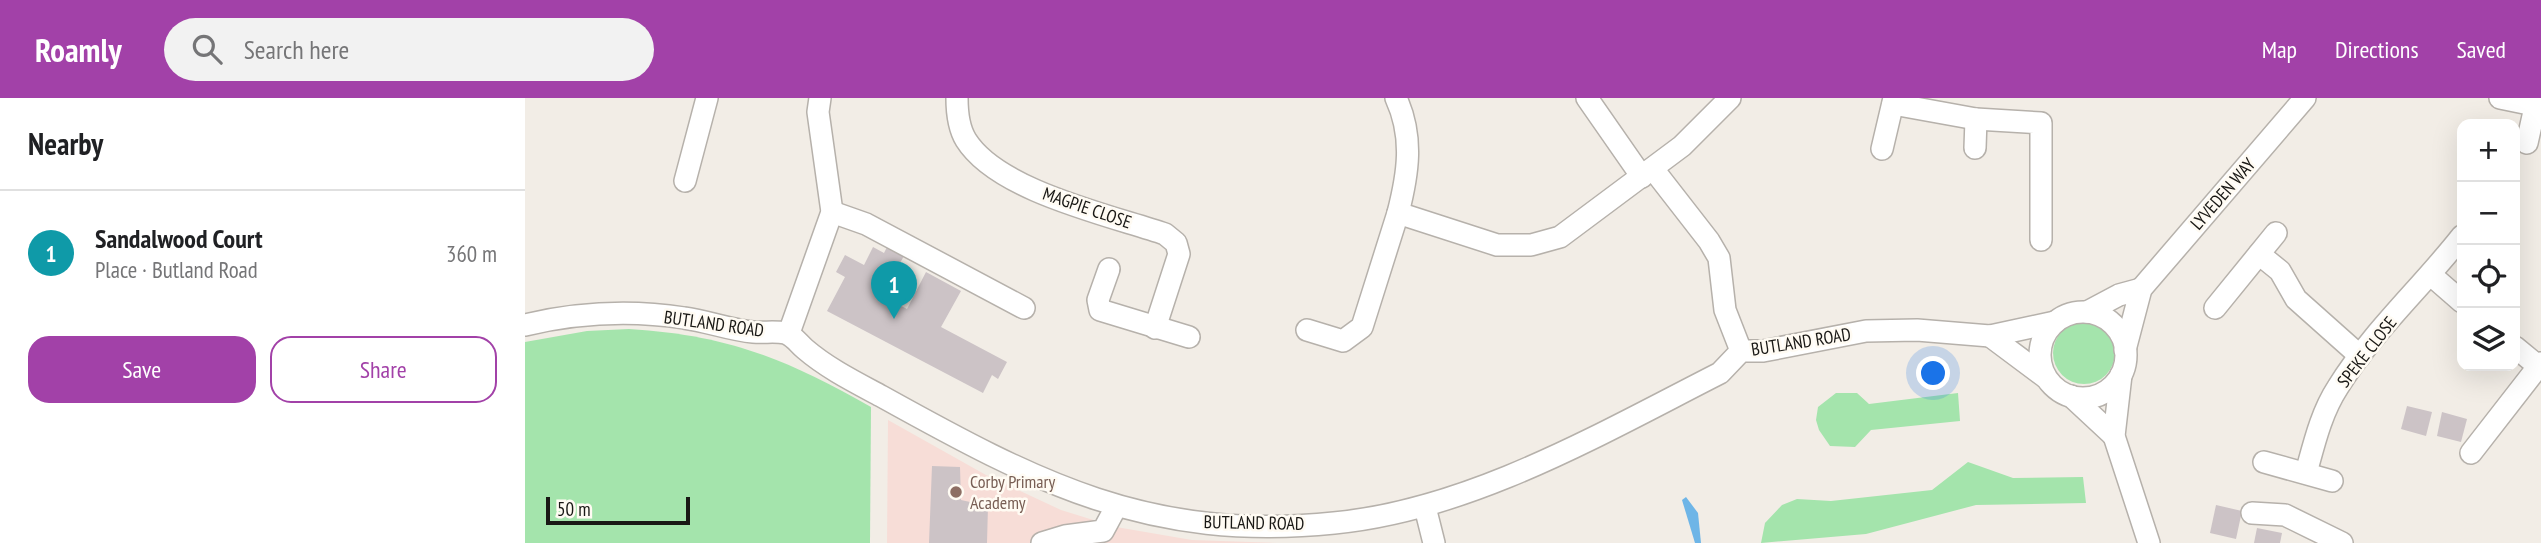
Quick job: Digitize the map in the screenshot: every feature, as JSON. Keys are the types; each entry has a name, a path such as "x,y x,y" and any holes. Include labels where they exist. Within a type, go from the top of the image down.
{"street":[{"path":"685,180 707,98"},
{"path":"789,333 832,212 818,112 820,98"},
{"name":"MAGPIE CLOSE","path":"957,98 957,116 965,139 1003,174 1040,192 1165,234 1176,243 1179,254 1155,328"},
{"path":"1307,330 1343,341 1362,327 1398,214 1409,153 1404,118 1395,98"},
{"path":"1587,98 1647,173 1709,241 1719,258 1725,310 1741,351"},
{"path":"1398,214 1497,245 1531,245 1560,237 1647,173 1730,98"},
{"name":"LYVEDEN WAY","path":"2125,350 2141,289 2305,98"},
{"path":"2500,98 2536,101 2527,143"},
{"path":"1882,149 1893,101 1976,119 2041,123 2041,240"},
{"path":"1975,148 1976,119"},
{"path":"832,212 866,224 1024,308"},
{"path":"2215,307 2276,233"},
{"name":"SPEKE CLOSE","path":"2306,473 2326,409 2360,356 2457,242"},
{"path":"2259,254 2280,271 2295,299 2360,356"},
{"path":"1108,269 1098,305 1100,310 1189,337"},
{"path":"2431,275 2457,298"},
{"name":"LYVEDEN WAY","path":"2087,312 2119,295 2141,289"},
{"path":"2045,377 2039,351 2042,338 2055,322 2073,313 2087,312 2111,322 2120,333 2125,350 2114,436 2149,543"},
{"name":"BUTLAND ROAD","path":"525,325 581,316 639,314 686,318 752,332 789,333 826,365 997,460 1054,486 1116,507 1206,524 1268,527 1334,524 1425,507 1545,458 1720,373 1741,351 1763,351 1880,330 1990,336 2055,322"},
{"path":"1990,336 2045,377 2054,387 2071,397 2114,436"},
{"path":"2471,453 2539,365 2520,351"},
{"path":"2071,397 2092,397 2105,393 2121,375"},
{"path":"2264,462 2332,481"},
{"path":"1042,543 1065,536 1103,531 1116,507"},
{"path":"1425,507 1434,543"},
{"path":"2252,513 2285,515 2341,543"}],"shaded area":[{"name":"Corby Primary Academy","path":"888,420 986,475 1061,510 1116,527 1192,540 1277,543 887,543"}],"green space":[{"path":"2084,322 2096,324 2106,331 2113,341 2113,365 2106,375 2096,382 2084,384 2072,382 2062,375 2055,365 2053,353 2055,341 2062,331 2072,324"},
{"path":"629,329 697,337 755,352 811,375 871,407 870,543 525,543 525,342 587,331"},
{"path":"1836,393 1857,393 1869,404 1958,393 1960,421 1871,430 1855,447 1830,446 1816,420 1818,407"},
{"path":"1968,462 2013,478 2083,477 2086,503 1976,505 1866,534 1761,543 1765,523 1782,505 1797,499 1831,501 1932,490"}],"water":[{"path":"1686,497 1698,513 1701,543 1695,543 1682,500"}],"building":[{"path":"888,245 905,254 882,296 907,309 926,272 961,291 941,327 1007,362 998,379 992,375 983,393 827,311 845,277 836,272 845,255 864,265 873,247 884,253"},
{"path":"2407,406 2432,412 2426,436 2401,429"},
{"path":"2442,412 2467,419 2461,442 2437,436"},
{"path":"932,466 960,467 961,500 988,506 987,543 929,543"},
{"path":"2216,505 2242,511 2236,539 2210,533"},
{"path":"2257,528 2282,533 2280,543 2254,543"}],"place":[{"name":"Sandalwood Court","path":"894,319"},
{"name":"Corby Primary Academy","path":"956,492"}]}
